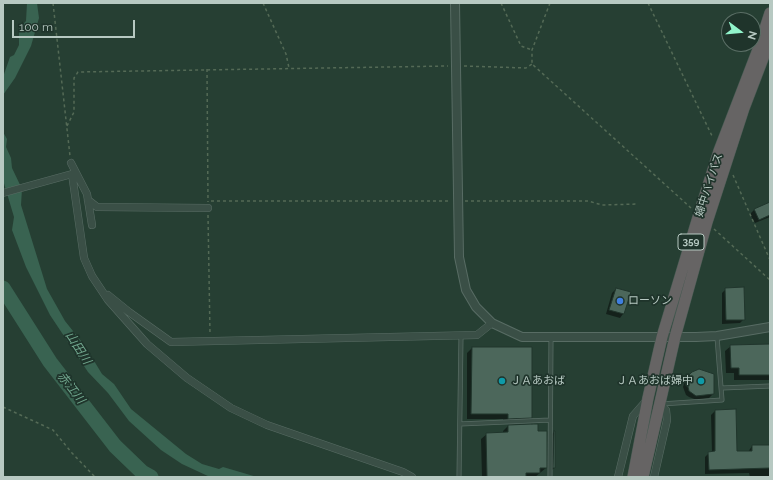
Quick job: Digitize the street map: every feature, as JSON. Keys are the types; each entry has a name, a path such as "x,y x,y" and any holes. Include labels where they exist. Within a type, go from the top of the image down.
{"highway":[{"name":"婦中バイパス","path":"643,477 719,151 759,47 770,13"},
{"name":"婦中バイパス","path":"633,477 648,398 662,337 703,218 770,40"}],"street":[{"path":"455,3 459,257 466,290 476,307 492,323 522,337 717,336 770,327"},
{"path":"71,163 86,194 92,225"},
{"path":"3,193 72,174 84,258 92,276 108,300 147,344 187,378 231,408 267,425 403,472 412,477"},
{"path":"88,200 97,207 208,204"},
{"path":"101,289 170,342 461,336 477,335 492,323"},
{"path":"618,477 633,416 648,398"},
{"path":"654,477 667,420 666,410 660,404"}],"lane":[{"path":"460,477 461,336"},
{"path":"660,404 722,400 717,336"},
{"path":"550,477 551,338"},
{"path":"722,388 770,386"},
{"path":"460,424 550,420"}],"path":[{"path":"53,3 71,163"},
{"path":"263,3 286,54 289,68"},
{"path":"501,3 521,46 532,50"},
{"path":"550,3 532,50 532,64 770,280"},
{"path":"648,3 719,151"},
{"path":"67,126 74,112 74,78 78,72 457,66 526,68 532,64"},
{"path":"732,174 770,260"},
{"path":"208,204 588,201 602,205 638,204"},
{"path":"3,407 53,430 95,477"}],"water":[{"path":"27,3 37,3 39,18 31,46 15,78 3,95 3,77 10,57 14,55 19,45 19,29 26,21"},
{"name":"山田川","path":"3,132 7,139 6,147 11,158 12,168 22,189 21,205 47,289 65,321 85,346 102,374 114,384 131,409 186,454 202,464 219,469 223,467 257,477 210,477 182,464 161,450 129,421 108,393 88,372 50,315 26,267 12,230 14,217 3,180"}],"building":[{"path":"770,202 770,215 759,220 754,209"},
{"path":"744,287 745,320 726,320 725,288"},
{"name":"ローソン","path":"616,288 631,292 624,314 609,310"},
{"path":"770,344 770,375 739,375 739,368 731,368 730,345"},
{"name":"ＪＡあおば","path":"472,347 532,347 532,418 508,419 508,414 471,414"},
{"name":"ＪＡあおば婦中","path":"699,369 714,374 714,394 696,396 689,391 687,383 689,375"},
{"path":"736,409 737,451 752,451 752,445 770,445 770,468 709,470 708,452 715,451 715,410"},
{"path":"538,424 538,431 547,431 547,468 540,468 540,473 526,473 526,477 487,477 486,433 508,432 508,425"},
{"path":"554,431 555,468 553,468"}],"waterway":[{"name":"赤江川","path":"3,288 50,362 115,446 142,472 151,477"}],"place":[{"name":"ローソン","path":"620,301"},
{"name":"ＪＡあおば","path":"502,381"},
{"name":"ＪＡあおば婦中","path":"701,381"}]}
